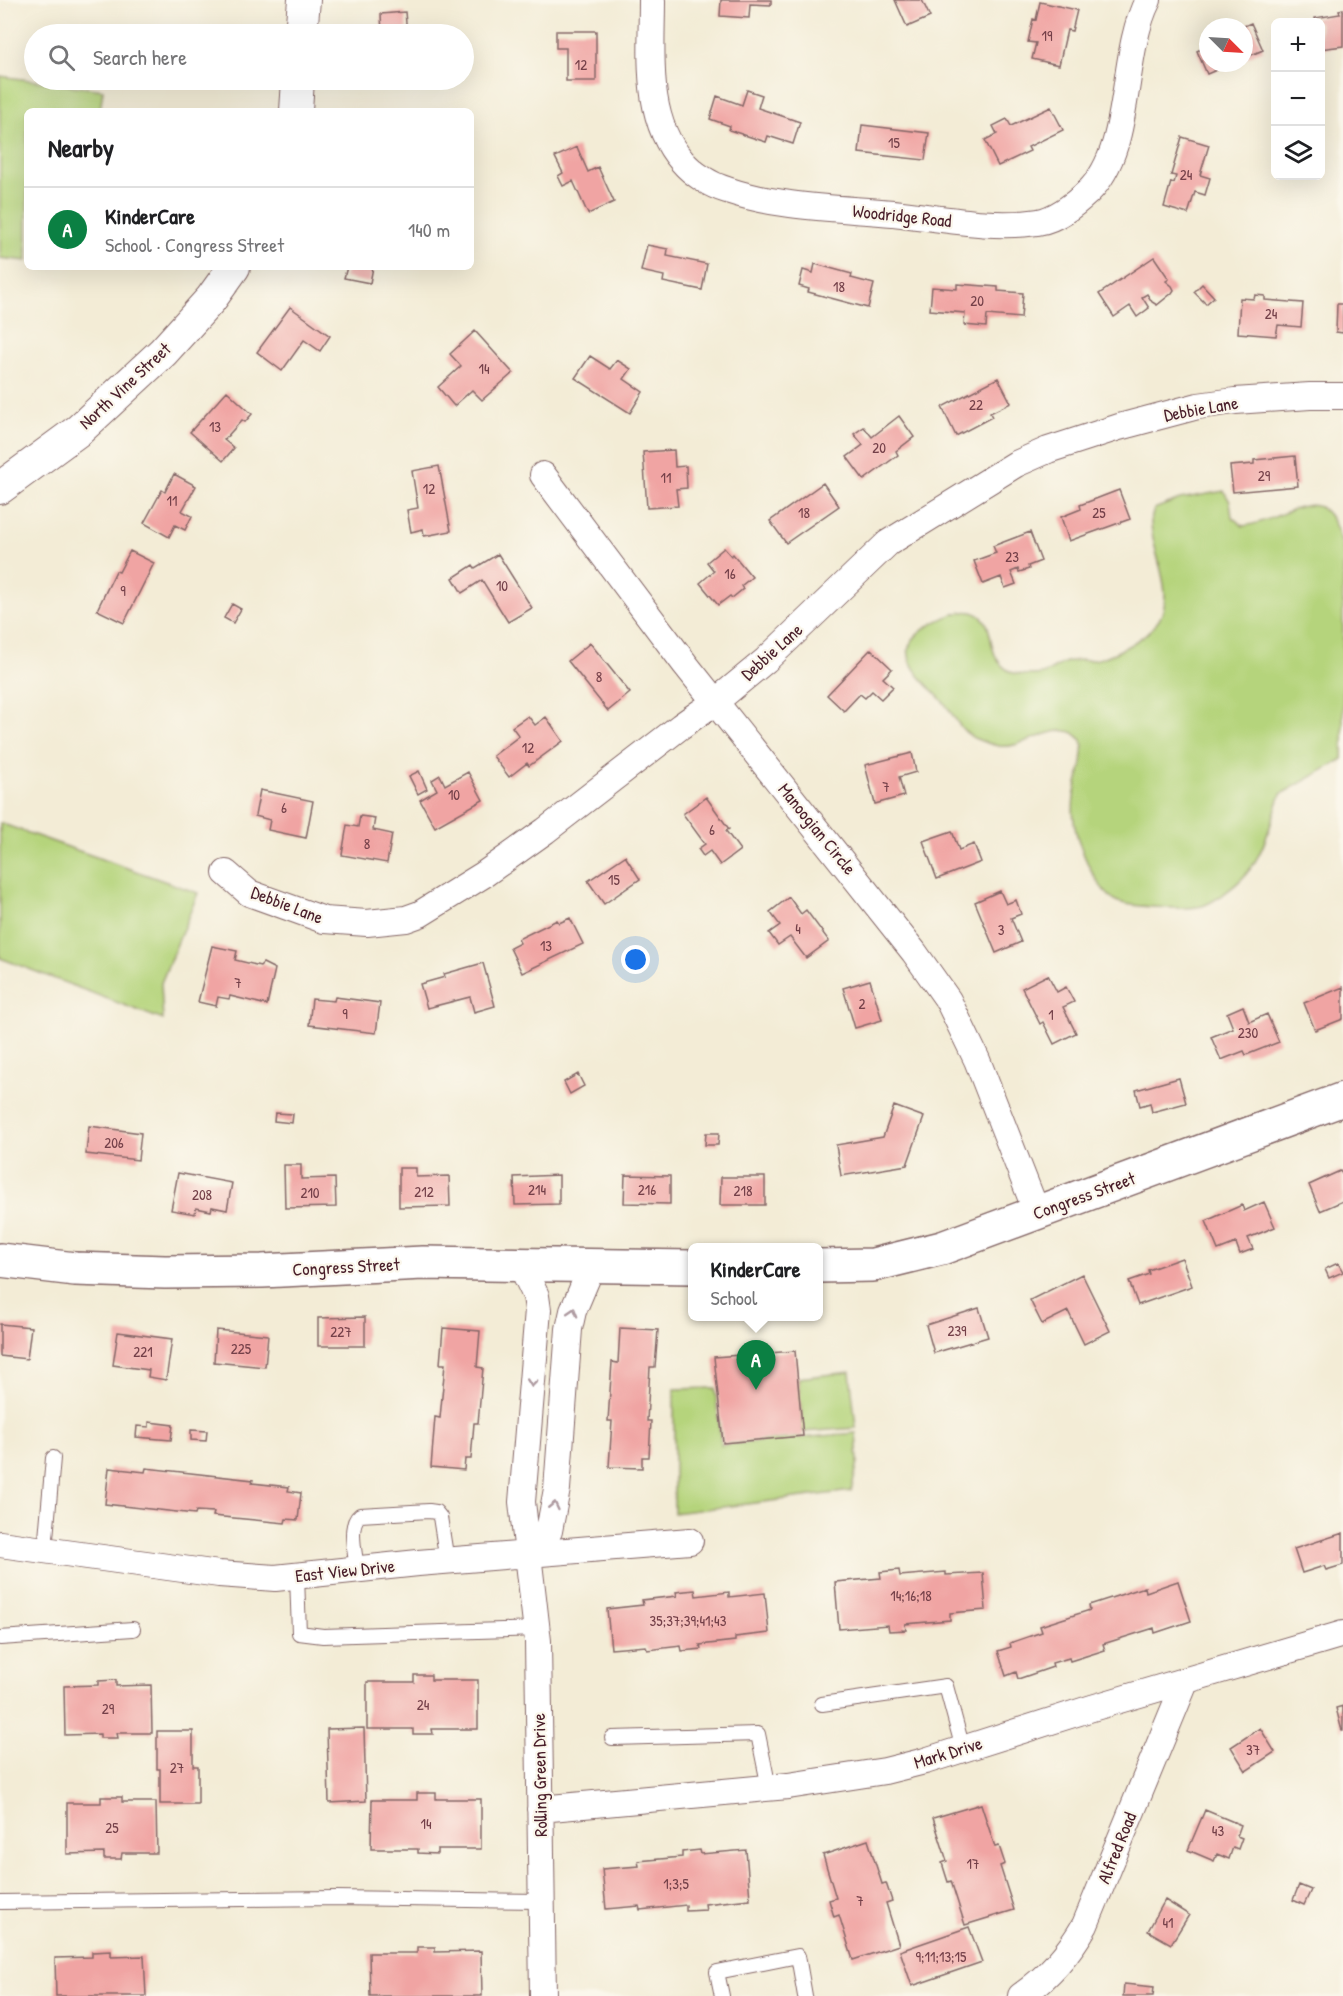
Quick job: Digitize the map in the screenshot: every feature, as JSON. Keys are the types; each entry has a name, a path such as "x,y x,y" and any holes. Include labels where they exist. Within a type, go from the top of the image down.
{"main road":[{"name":"Congress Street","path":"823,1266 873,1265 921,1254 1343,1099"},
{"name":"Congress Street","path":"0,1260 75,1269 165,1272 261,1271 423,1263 688,1267"}],"street":[{"path":"302,24 304,0"},
{"name":"Woodridge Road","path":"652,0 652,72 658,116 662,131 673,150 697,176 729,191 800,205 994,224 1036,223 1052,217 1072,205 1098,181 1112,153 1131,53 1141,14 1148,0"},
{"path":"296,108 297,90"},
{"name":"North Vine Street","path":"0,488 79,430 163,352 211,299 232,270"},
{"name":"Debbie Lane","path":"226,873 249,893 324,920 367,923 414,917 439,904 545,831 671,733 715,702 766,660 888,543 1016,464 1048,450 1129,424 1198,406 1235,401 1343,396"},
{"name":"Manoogian Circle","path":"543,475 715,702 914,952 948,1000 977,1060 1037,1213"},
{"name":"Rolling Green Drive","path":"521,1265 536,1296 538,1310 522,1482 522,1510 536,1629 543,1996"},
{"path":"527,1555 542,1542 549,1532 558,1489 569,1329 573,1311 592,1266"},
{"name":"East View Drive","path":"0,1544 219,1574 275,1578 690,1541"},
{"name":"Mark Drive","path":"540,1809 769,1788 885,1771 1343,1634"},
{"name":"Alfred Road","path":"1021,1996 1054,1968 1074,1944 1085,1925 1186,1680"}],"lane":[{"path":"45,1550 53,1458"},
{"path":"357,1570 353,1526 360,1515 436,1512 440,1517 447,1561"},
{"path":"297,1576 299,1633 323,1636 536,1629"},
{"path":"0,1638 133,1629"},
{"path":"822,1704 946,1686 963,1749"},
{"path":"612,1738 758,1734 769,1788"},
{"path":"0,1902 336,1898 541,1901"},
{"path":"722,1996 717,1972 798,1956 806,1996"}],"green space":[{"path":"0,76 24,79 24,90 103,90 100,108 24,108 24,261 0,258"},
{"path":"1224,491 1230,502 1232,517 1243,526 1303,506 1315,506 1326,511 1335,525 1343,549 1343,759 1281,794 1263,846 1253,866 1219,897 1202,906 1184,908 1123,903 1116,901 1103,890 1088,864 1077,834 1073,803 1082,762 1082,740 1072,733 1063,731 1009,746 987,743 974,738 961,727 945,704 917,673 909,658 909,648 917,635 935,622 956,614 972,612 981,616 986,622 996,657 1002,665 1014,673 1042,674 1064,663 1098,659 1123,649 1148,633 1159,620 1164,609 1164,584 1152,533 1151,520 1154,509 1180,499"},
{"path":"0,823 198,893 161,983 163,1020 0,958"},
{"path":"850,1372 856,1428 803,1432 798,1378"},
{"path":"715,1388 721,1445 856,1433 858,1462 851,1491 674,1513 674,1389"}],"building":[{"path":"721,0 771,0 771,5 750,4 749,18 720,16"},
{"path":"895,0 922,0 930,17 907,27"},
{"path":"1040,2 1077,10 1072,31 1067,30 1059,65 1032,59 1036,43 1028,42 1033,19 1036,20"},
{"path":"1343,9 1343,46 1325,48 1325,18 1315,18 1340,14 1339,10"},
{"path":"405,12 406,24 382,24 381,14"},
{"path":"1253,28 1263,50 1253,54"},
{"path":"556,31 596,31 596,81 566,81 566,48 556,48"},
{"path":"747,90 762,95 758,108 800,122 793,144 768,136 766,142 729,130 730,126 710,119 717,96 742,105"},
{"path":"1051,107 1063,130 1028,147 1030,151 998,166 985,140 997,134 993,126 1007,119 1011,126"},
{"path":"862,125 929,133 925,160 859,153"},
{"path":"1182,137 1209,145 1200,175 1210,178 1205,195 1195,192 1188,214 1164,207 1171,182 1174,183 1176,176 1171,175"},
{"path":"577,147 588,172 598,167 614,202 588,214 573,181 563,186 558,176 563,173 555,157"},
{"path":"647,245 668,249 667,256 707,264 702,290 663,282 664,276 641,271"},
{"path":"1154,257 1169,279 1166,281 1174,290 1172,293 1157,305 1147,294 1142,297 1149,308 1137,317 1130,306 1114,317 1099,294"},
{"path":"815,264 852,274 851,278 874,284 868,308 808,292 809,289 799,286 803,270 813,273"},
{"path":"346,270 372,270 370,283 344,278"},
{"path":"957,284 998,287 998,291 1023,293 1021,318 987,315 986,327 964,325 965,313 930,310 932,287 957,289"},
{"path":"1202,284 1214,297 1206,304 1194,292"},
{"path":"1255,295 1265,296 1265,300 1303,303 1301,327 1278,325 1276,336 1238,333 1240,298 1254,299"},
{"path":"1337,304 1343,304 1343,333 1336,332"},
{"path":"290,307 330,336 320,351 304,340 282,371 257,352"},
{"path":"475,331 513,373 482,400 472,390 454,406 438,387 461,366 450,354"},
{"path":"590,356 610,369 617,360 631,369 624,379 643,392 630,413 575,378"},
{"path":"998,378 1011,403 990,413 992,417 956,436 942,407"},
{"path":"227,391 252,414 245,422 242,420 224,440 234,448 223,461 190,432"},
{"path":"899,416 914,437 896,451 898,455 864,480 847,457 863,445 854,434 864,427 872,437"},
{"path":"674,450 675,467 686,466 687,488 676,489 678,506 647,508 643,452"},
{"path":"1295,456 1298,486 1233,492 1230,466 1254,464 1254,460"},
{"path":"439,466 451,531 424,536 423,529 411,532 407,510 418,508 412,471"},
{"path":"174,474 196,486 182,511 192,516 185,530 175,525 169,537 144,523 162,490 165,492"},
{"path":"823,483 839,506 786,543 770,521"},
{"path":"1119,490 1130,519 1069,541 1061,517 1081,509 1080,505"},
{"path":"1030,532 1041,561 1028,566 1029,569 1019,572 1018,569 1011,572 1016,584 1005,588 1001,577 983,584 974,561 996,553 993,546"},
{"path":"724,548 731,556 733,554 752,577 741,586 743,589 718,605 700,583 714,571 707,562"},
{"path":"130,551 154,563 124,623 97,610 116,571 119,572"},
{"path":"498,554 532,608 508,622 482,580 462,593 453,578 473,565 475,568"},
{"path":"232,604 241,609 233,623 224,618"},
{"path":"590,643 630,693 608,711 568,661"},
{"path":"871,649 892,669 883,678 893,687 881,699 872,691 865,698 860,694 844,711 827,695"},
{"path":"528,716 535,725 546,717 563,741 529,766 527,763 509,777 493,756 519,736 512,727"},
{"path":"912,753 916,772 899,777 904,796 875,804 865,765"},
{"path":"419,771 427,789 418,794 409,776"},
{"path":"468,772 483,800 435,827 420,800 437,790 432,780 440,775 445,785"},
{"path":"260,790 313,801 306,838 268,830 270,820 255,816"},
{"path":"706,797 729,829 726,831 740,850 720,865 710,851 703,856 698,849 705,844 683,814"},
{"path":"360,816 375,818 373,830 392,834 387,863 342,855 347,825 358,827"},
{"path":"952,831 959,850 974,844 981,862 937,879 923,841"},
{"path":"625,856 640,879 604,904 588,881"},
{"path":"1000,891 1006,904 1016,900 1021,914 1011,918 1021,942 996,953 975,902"},
{"path":"789,897 801,914 806,910 829,941 806,958 790,937 778,945 769,933 780,925 770,912"},
{"path":"570,918 583,944 522,973 510,948 520,943 518,939 557,920 559,923"},
{"path":"212,946 237,951 235,960 260,966 263,963 275,969 267,1005 230,996 229,999 218,997 216,1006 198,1002"},
{"path":"483,963 495,1006 474,1012 470,997 427,1008 420,984 445,977 444,974"},
{"path":"1048,975 1057,992 1066,987 1074,1002 1063,1007 1076,1033 1054,1044 1043,1022 1040,1024 1022,988"},
{"path":"870,980 882,1020 855,1028 843,988"},
{"path":"1343,987 1343,1019 1315,1030 1304,1003"},
{"path":"335,997 380,1003 376,1033 309,1025 312,999 334,1001"},
{"path":"1243,1006 1249,1022 1267,1014 1279,1042 1246,1055 1244,1051 1221,1060 1211,1037 1233,1028 1227,1013"},
{"path":"578,1074 584,1086 570,1094 564,1082"},
{"path":"1179,1078 1186,1103 1152,1112 1150,1103 1140,1106 1136,1090"},
{"path":"894,1106 924,1117 907,1165 841,1176 836,1145 883,1137"},
{"path":"275,1113 293,1114 292,1123 274,1121"},
{"path":"89,1126 141,1133 138,1160 86,1154"},
{"path":"706,1133 719,1133 718,1145 705,1145"},
{"path":"284,1165 301,1165 301,1179 335,1178 336,1207 285,1208"},
{"path":"399,1168 416,1168 416,1177 449,1176 450,1206 399,1207"},
{"path":"1340,1171 1343,1175 1343,1201 1320,1211 1309,1185"},
{"path":"178,1173 232,1183 227,1210 212,1207 211,1211 196,1208 195,1214 171,1210"},
{"path":"559,1175 559,1204 515,1205 514,1177"},
{"path":"625,1175 670,1176 670,1204 624,1203"},
{"path":"721,1177 765,1177 765,1205 720,1205"},
{"path":"1264,1202 1275,1227 1248,1238 1253,1249 1240,1254 1236,1243 1218,1250 1206,1221 1242,1205 1244,1211"},
{"path":"1182,1258 1192,1286 1138,1305 1129,1281 1149,1274 1148,1270"},
{"path":"1338,1263 1343,1272 1329,1278 1325,1269"},
{"path":"1082,1274 1110,1331 1084,1344 1068,1311 1042,1324 1030,1300"},
{"path":"979,1308 988,1337 934,1353 926,1325"},
{"path":"365,1317 365,1346 318,1346 318,1318"},
{"path":"0,1324 31,1327 27,1359 0,1356"},
{"path":"443,1328 480,1331 477,1367 483,1368 478,1423 474,1423 471,1459 465,1459 464,1470 431,1467 435,1417 440,1418 445,1364 440,1364"},
{"path":"620,1328 658,1330 655,1367 650,1367 647,1421 651,1421 649,1457 642,1457 642,1468 609,1467 612,1421 608,1421 612,1362 618,1363"},
{"path":"216,1330 268,1335 265,1367 214,1362"},
{"path":"118,1332 172,1339 166,1380 148,1377 149,1370 113,1365"},
{"path":"795,1351 803,1436 723,1443 714,1357"},
{"path":"149,1422 173,1425 171,1440 136,1437 137,1426 149,1427"},
{"path":"191,1430 207,1431 206,1441 191,1440"},
{"path":"109,1468 145,1472 146,1468 253,1480 252,1483 289,1487 288,1491 301,1493 298,1520 286,1519 285,1523 213,1516 214,1512 196,1511 195,1514 105,1504"},
{"path":"1343,1533 1343,1565 1326,1570 1324,1566 1302,1573 1294,1549"},
{"path":"899,1570 900,1576 946,1572 946,1575 983,1573 986,1610 950,1613 950,1620 905,1624 906,1630 889,1631 888,1625 839,1629 835,1582 881,1578 880,1572"},
{"path":"1178,1581 1191,1621 1155,1633 1154,1628 1103,1644 1105,1650 1070,1661 1069,1658 1052,1663 1053,1667 1018,1679 1016,1672 1006,1676 998,1651 1011,1647 1010,1643 1042,1632 1040,1626 1090,1610 1089,1605 1145,1587 1146,1592"},
{"path":"695,1590 696,1596 729,1592 729,1597 765,1593 769,1633 735,1637 735,1641 700,1645 701,1649 682,1651 681,1646 647,1650 646,1646 611,1649 607,1609 643,1605 642,1600 677,1596 676,1592"},
{"path":"414,1675 431,1675 431,1680 478,1680 478,1729 432,1729 433,1734 413,1734 413,1729 367,1729 367,1682 414,1682"},
{"path":"116,1680 116,1686 151,1685 152,1733 117,1733 118,1738 100,1738 100,1734 65,1735 64,1686 98,1685 98,1681"},
{"path":"1343,1706 1343,1731 1342,1731 1336,1708"},
{"path":"364,1728 366,1801 329,1803 327,1729"},
{"path":"1260,1728 1275,1752 1246,1771 1231,1747"},
{"path":"157,1731 193,1731 193,1766 198,1766 198,1804 160,1804"},
{"path":"417,1793 436,1793 436,1799 481,1799 481,1849 437,1849 437,1854 418,1853 418,1849 371,1849 372,1800 417,1800"},
{"path":"101,1797 122,1797 122,1802 156,1802 157,1853 122,1853 121,1859 104,1859 104,1853 67,1854 67,1803 101,1803"},
{"path":"981,1804 995,1847 999,1846 1005,1864 1000,1866 1014,1910 965,1925 951,1881 948,1882 942,1863 947,1861 933,1818"},
{"path":"1205,1810 1241,1825 1237,1836 1242,1838 1238,1849 1233,1847 1229,1859 1217,1854 1214,1861 1188,1850"},
{"path":"868,1840 882,1884 886,1883 892,1901 886,1903 899,1945 853,1960 839,1915 834,1917 829,1900 836,1898 823,1855"},
{"path":"700,1850 701,1854 746,1850 750,1899 705,1904 706,1910 686,1911 686,1905 640,1910 639,1906 606,1909 602,1869 639,1866 638,1861 682,1857 682,1852"},
{"path":"1299,1885 1311,1890 1304,1905 1293,1900"},
{"path":"1165,1900 1189,1915 1171,1944 1148,1931"},
{"path":"969,1927 982,1962 912,1986 900,1951"},
{"path":"417,1947 435,1947 435,1952 481,1951 482,1996 370,1996 369,1953 417,1953"},
{"path":"111,1951 111,1957 144,1956 146,1996 56,1996 55,1958 92,1957 92,1952"},
{"path":"1124,1984 1154,1987 1153,1996 1123,1996"}],"place":[{"name":"KinderCare","path":"756,1390"}]}
